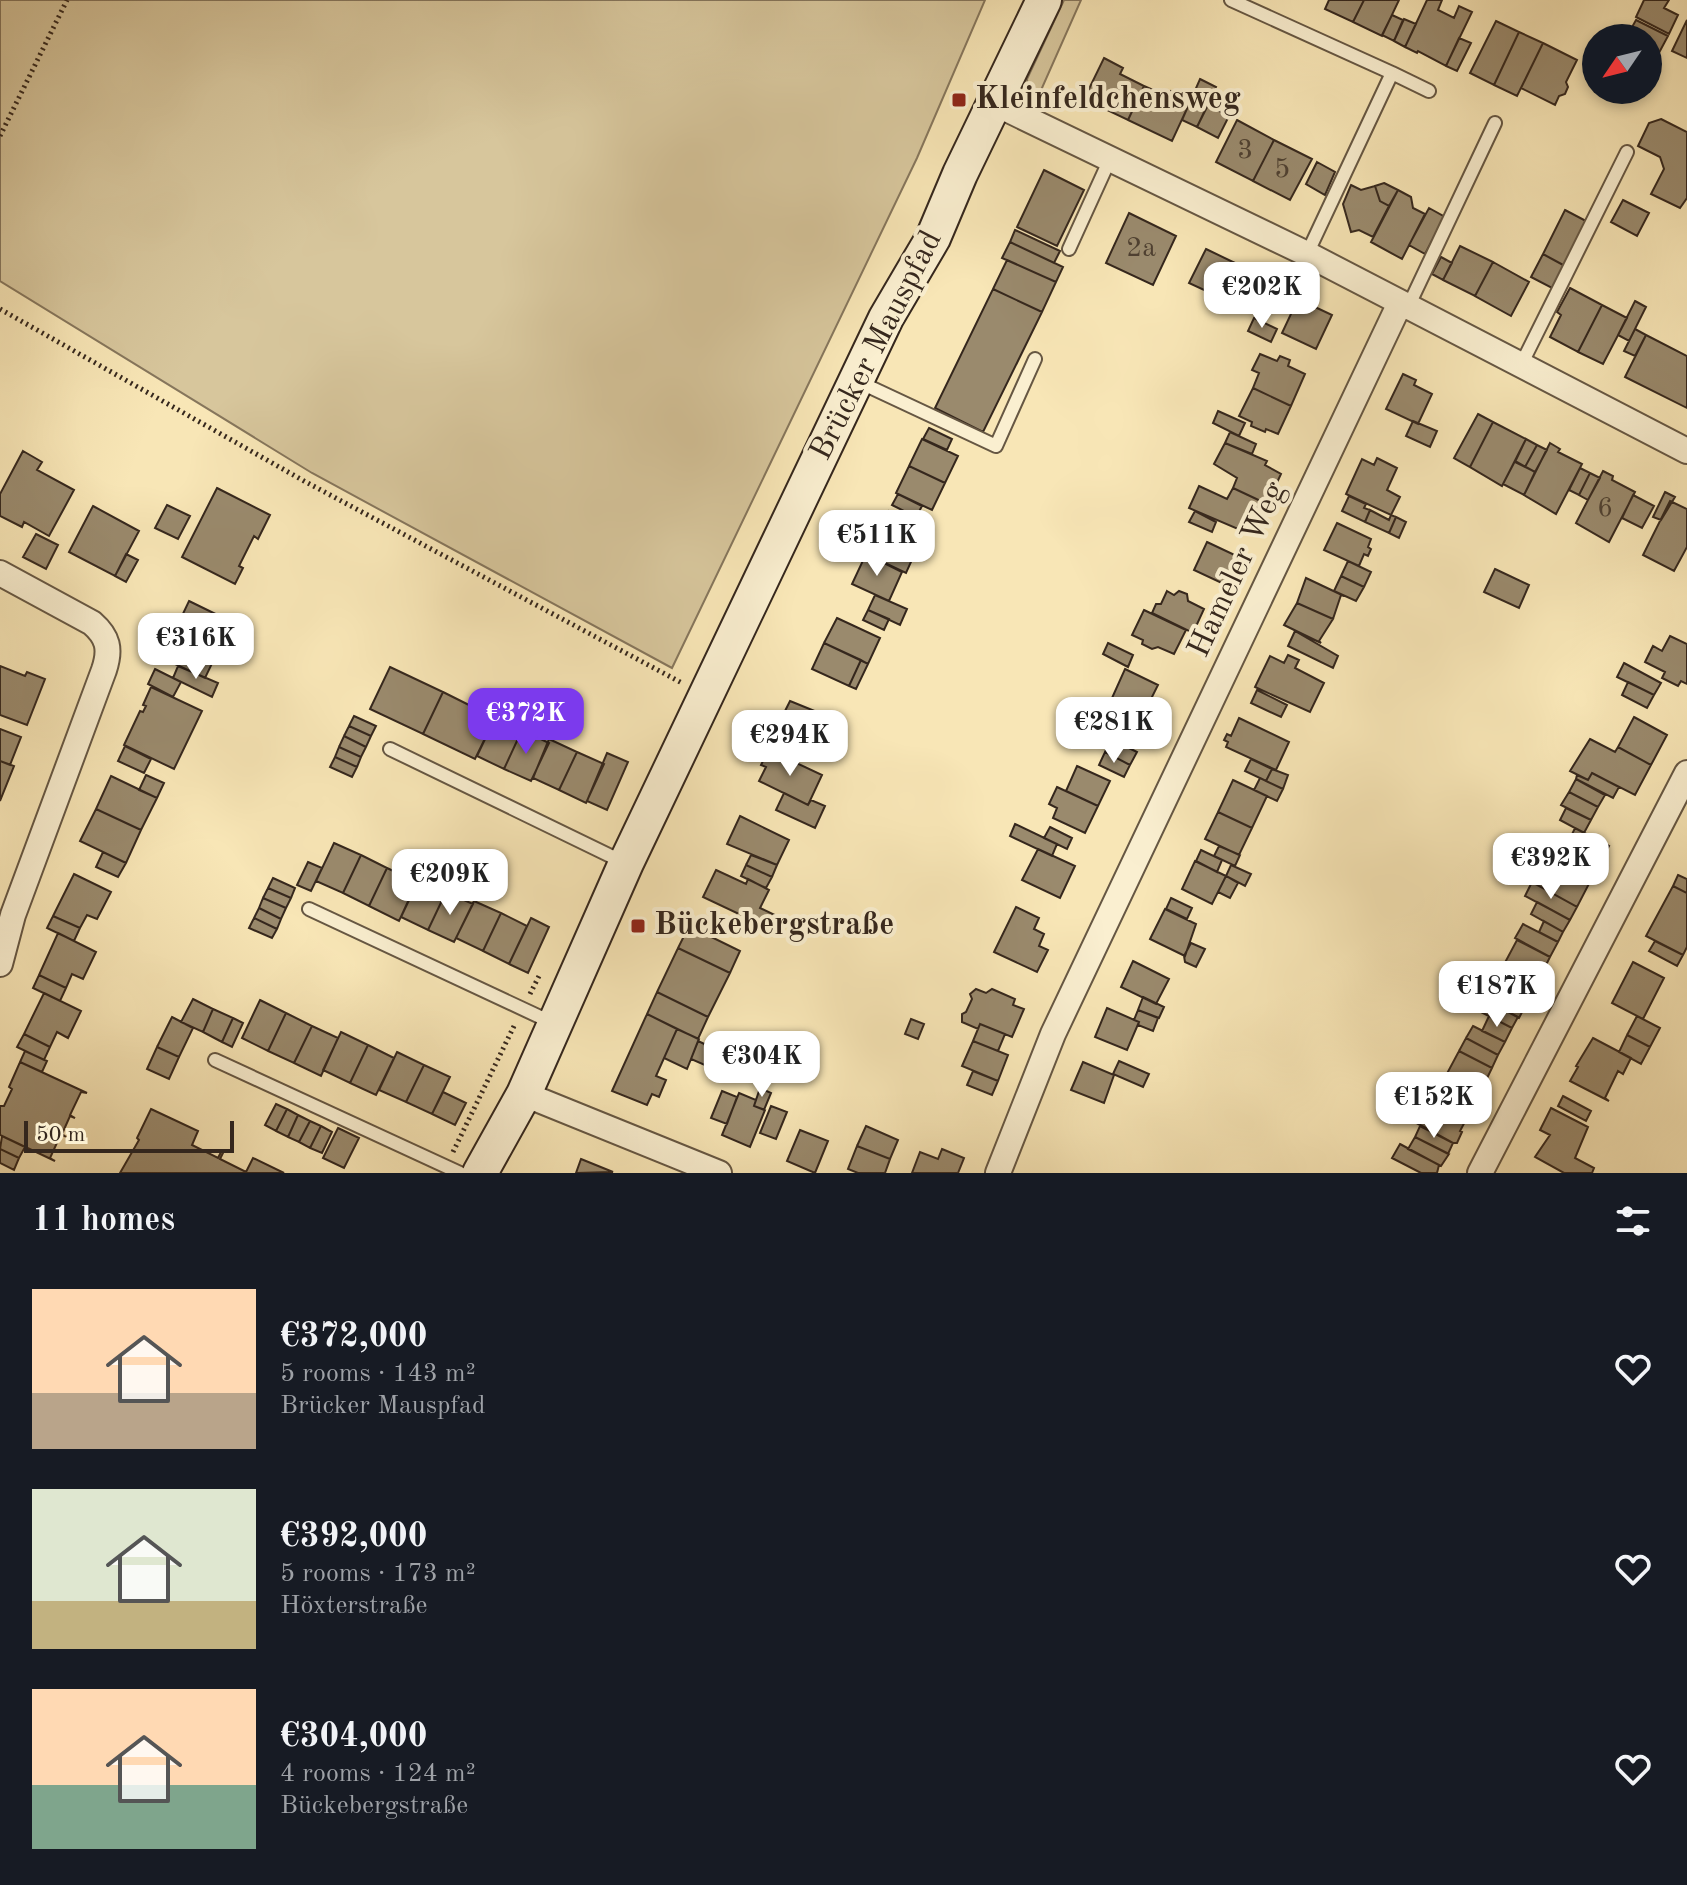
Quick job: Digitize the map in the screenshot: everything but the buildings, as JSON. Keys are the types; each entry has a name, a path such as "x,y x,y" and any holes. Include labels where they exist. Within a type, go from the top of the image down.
{"main road":[{"name":"Brücker Mauspfad","path":"480,1173 524,1094 626,863 901,288 933,238 960,174 1044,0"}],"street":[{"path":"994,103 1307,254 1687,451"},
{"name":"Hameler Weg","path":"998,1173 1053,1034 1404,305"},
{"path":"0,573 92,623 102,632 109,645 104,670 13,915 0,964"},
{"path":"1480,1173 1687,773"},
{"path":"524,1094 719,1173"}],"lane":[{"path":"1231,0 1429,91"},
{"path":"1307,254 1392,73"},
{"path":"1404,305 1495,123"},
{"path":"1522,363 1627,152"},
{"path":"1069,249 1110,159"},
{"path":"857,381 996,446 1035,359"},
{"path":"390,749 626,863"},
{"path":"309,909 556,1024"},
{"path":"215,1060 460,1173"}],"path":[{"path":"0,136 67,0"},
{"path":"0,309 304,481 707,698"}],"shaded area":[{"path":"0,0 985,0 917,158 672,668 312,473 0,281"},
{"path":"1064,0 1081,0 1034,106 1029,99 1027,79"}],"place":[{"name":"Kleinfeldchensweg","path":"959,100"},
{"name":"Bückebergstraße","path":"638,926"}]}
